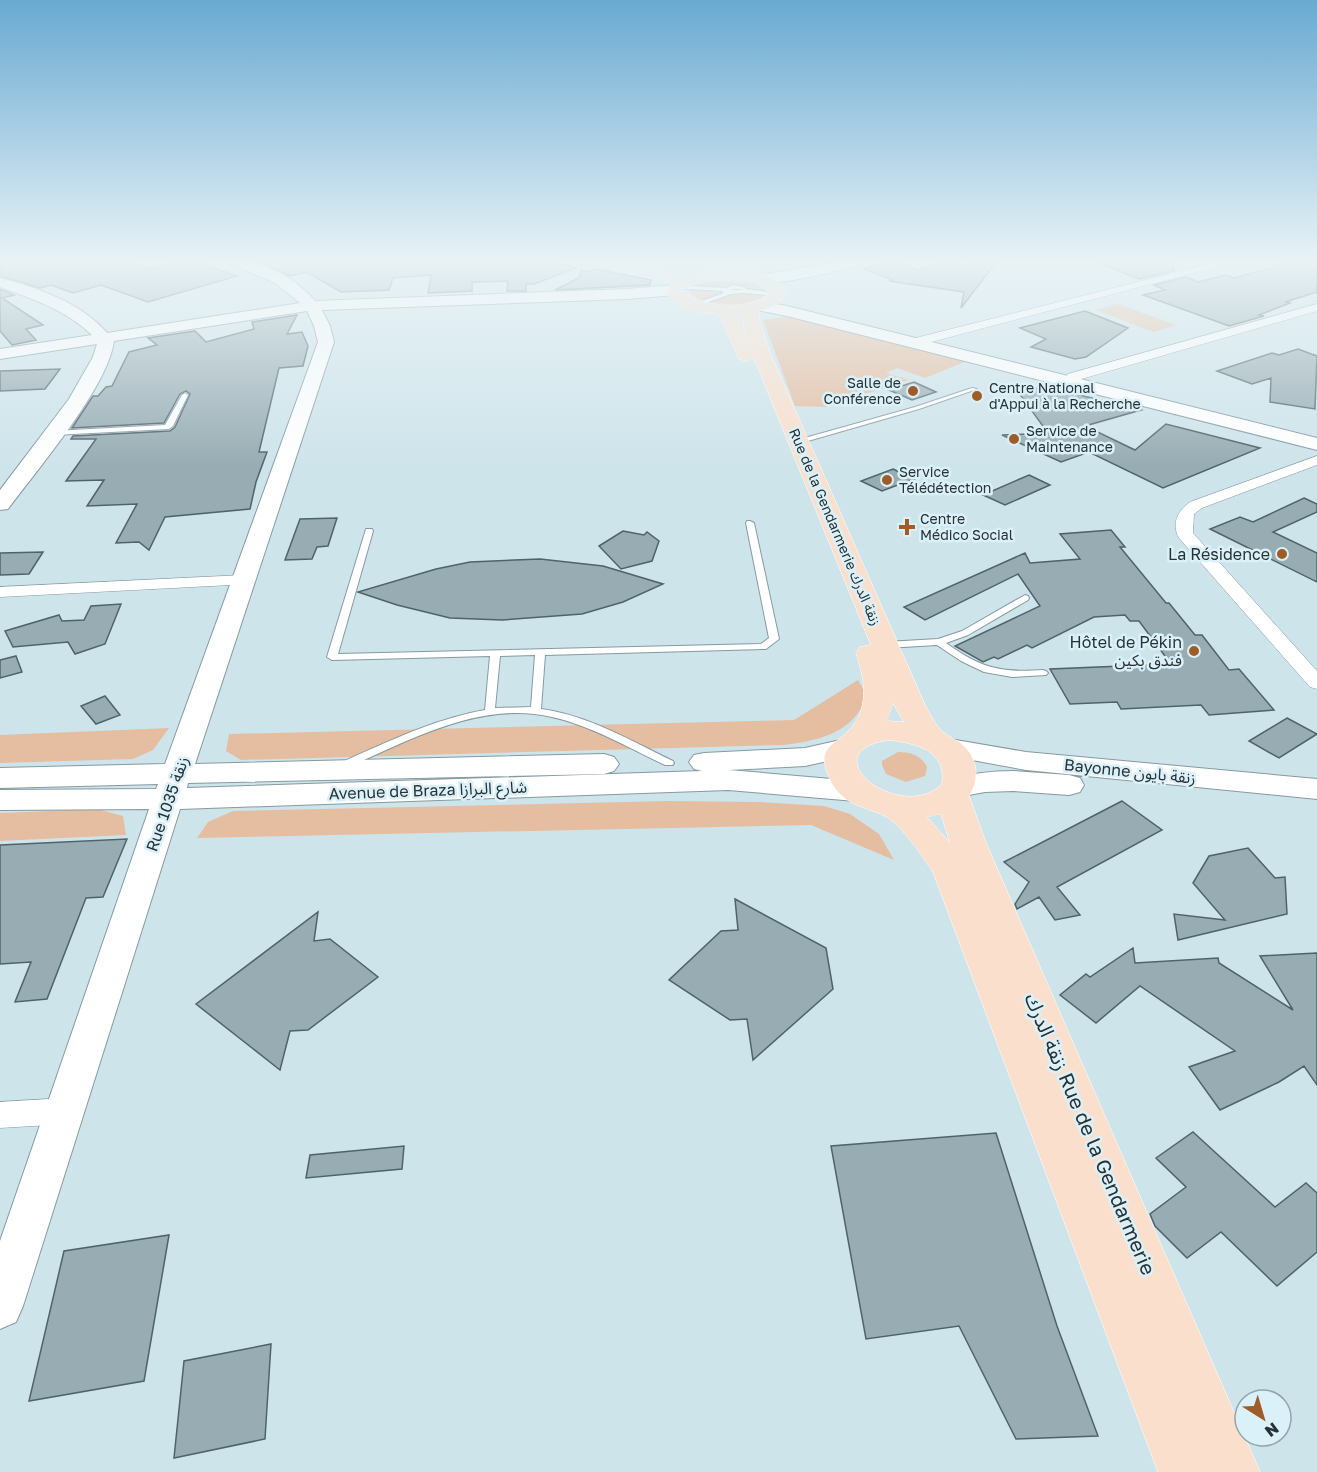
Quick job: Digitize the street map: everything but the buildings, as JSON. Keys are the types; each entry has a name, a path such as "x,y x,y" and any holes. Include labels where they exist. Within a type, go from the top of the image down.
{"main road":[{"path":"0,504 53,433 100,362 106,342 95,330"},
{"path":"0,354 151,330"},
{"name":"Rue 1035 زنقة","path":"0,1306 172,786 326,342 323,330"},
{"name":"Rue de la Gendarmerie زنقة الدرك","path":"750,330 881,685 881,696 872,721 853,742"},
{"name":"Rue de la Gendarmerie زنقة الدرك","path":"753,330 761,353 906,699 914,716 938,743"},
{"path":"869,330 1073,376 1317,437"},
{"path":"879,330 1317,444"},
{"path":"896,731 918,734 938,743 958,762 961,771 955,791 929,806 898,808 867,799 845,781 840,769 840,758 853,742 896,731"},
{"name":"Avenue de Braza شارع البرازا","path":"0,800 330,770 669,763 805,757 853,742"},
{"name":"Bayonne زنقة بايون","path":"938,743 1026,761 1253,793 1317,809"},
{"name":"Avenue de Braza شارع البرازا","path":"0,778 172,786 728,780 855,791"},
{"name":"Bayonne زنقة بايون","path":"955,791 991,781 1253,793 1317,789"},
{"name":"زنقة الدرك Rue de la Gendarmerie","path":"955,791 964,834 1232,1472"},
{"name":"زنقة الدرك Rue de la Gendarmerie","path":"898,808 931,841 950,870 1186,1472"}],"street":[{"path":"918,341 963,330"},
{"path":"1073,376 1237,330"},
{"path":"1317,460 1196,505 1187,511 1183,520 1185,534 1317,683"},
{"path":"0,592 244,580"},
{"path":"0,1115 66,1111"}],"lane":[{"path":"798,441 917,408 974,388"},
{"path":"53,433 166,428 185,395"},
{"path":"369,531 332,657 763,647 774,639 750,523"},
{"path":"885,645 939,642 965,633 1025,598"},
{"path":"939,642 963,659 988,671 1015,675 1043,673"},
{"path":"536,711 540,652"},
{"path":"490,712 495,653"},
{"path":"330,770 441,725 490,712 519,709 551,713 612,736 669,763"}],"shaded area":[{"path":"767,330 845,330 967,361 925,378 897,368 886,373 909,380 825,407 795,406"},
{"path":"858,680 867,696 861,709 844,727 809,741 783,745 241,760 226,751 229,734 794,720"},
{"path":"169,728 153,750 133,759 0,763 0,735"},
{"path":"898,752 911,754 922,760 927,767 925,776 906,782 886,774 882,761"},
{"path":"668,801 758,802 824,806 850,814 879,834 894,860 811,825 197,838 208,822 233,811"},
{"path":"97,809 123,816 126,835 0,841 0,813"}],"place":[{"name":"Salle de Conférence","path":"913,391"},
{"name":"Centre National d'Appui à la Recherche","path":"977,396"},
{"name":"Service de Maintenance","path":"1014,439"},
{"name":"Service Télédétection","path":"887,480"},
{"name":"Centre Médico Social","path":"907,527"},
{"name":"La Résidence","path":"1282,554"},
{"name":"Hôtel de Pékin فندق بكين","path":"1194,651"}]}
